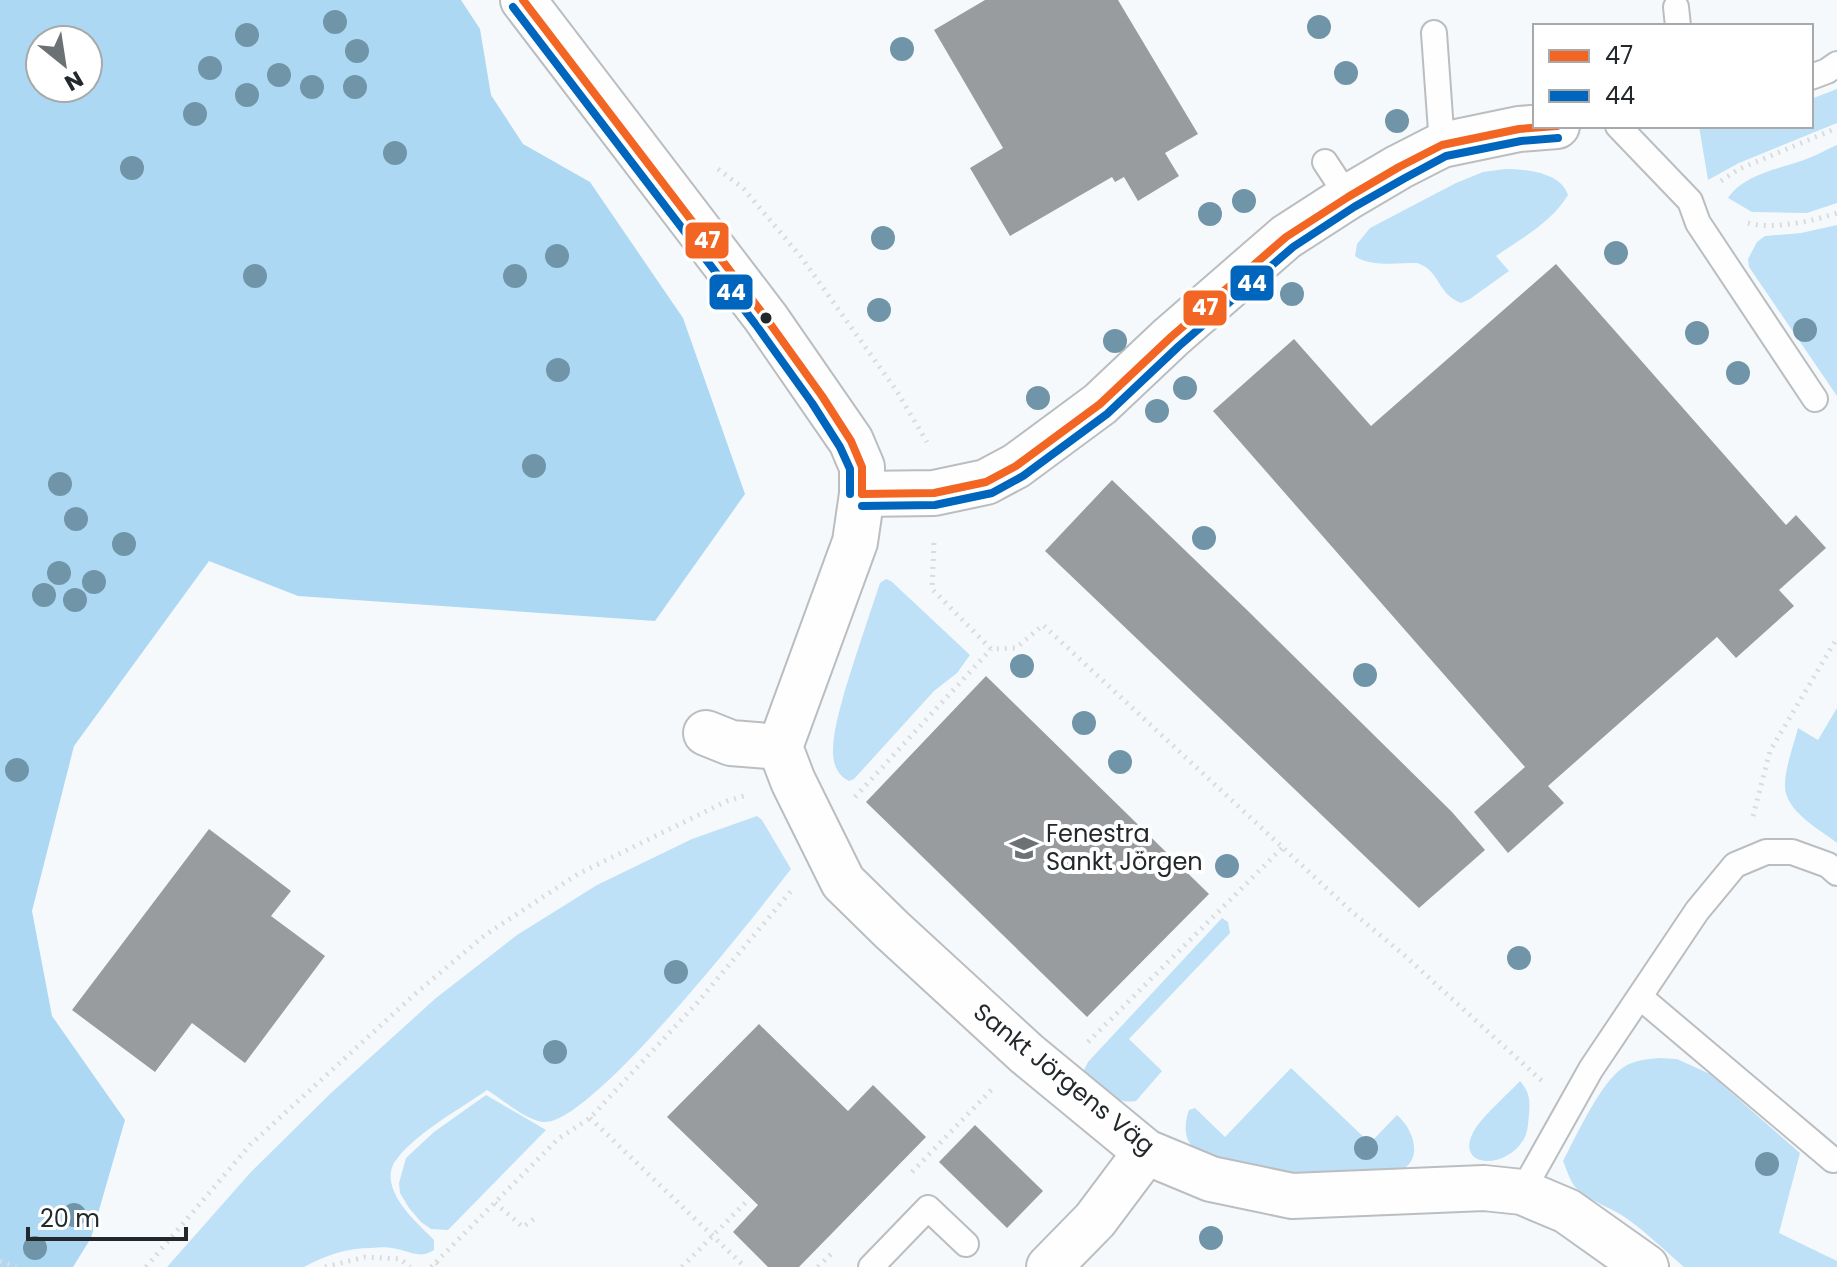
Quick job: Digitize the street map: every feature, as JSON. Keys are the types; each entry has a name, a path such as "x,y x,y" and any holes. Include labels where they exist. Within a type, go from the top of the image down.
{"street":[{"path":"523,0 766,318 851,441 862,467 862,494 855,542 780,747 731,743 706,733"},
{"path":"862,494 934,493 986,482 1016,466 1100,404 1171,337 1286,237 1337,180 1399,167 1442,145 1533,128"},
{"name":"Sankt Jörgens Väg","path":"780,747 793,781 843,882 1053,1077 1146,1152 1211,1179 1292,1196 1484,1188 1522,1192 1567,1211 1646,1267"},
{"path":"1049,1267 1095,1220 1146,1152"}],"lane":[{"path":"1434,33 1442,145"},
{"path":"1813,76 1837,64"},
{"path":"1620,128 1690,201 1698,223 1815,399"},
{"path":"1522,1192 1591,1069 1697,911 1735,865 1766,852 1792,852 1828,865 1837,873"},
{"path":"1640,997 1833,1160"},
{"path":"871,1267 928,1208 966,1244"}],"path":[{"path":"1690,201 1739,169 1837,128"},
{"path":"1690,201 1752,224 1815,220 1837,213"},
{"path":"934,546 932,589 991,649"},
{"path":"846,807 991,649 1016,648 1043,625 1282,848 1539,1079 1574,1099"},
{"path":"1766,852 1753,814 1770,751 1837,638"},
{"path":"146,1267 250,1145 415,994 485,935 578,874 727,801 756,792"},
{"path":"1053,1077 1282,848"},
{"path":"436,1265 558,1139 590,1118 697,1003 794,889"},
{"path":"590,1118 745,1267"},
{"path":"682,1267 747,1201"},
{"path":"495,1203 523,1227 535,1218"},
{"path":"325,1267 365,1257 400,1259 410,1267"},
{"path":"0,1261 16,1267"}],"shaded area":[{"path":"0,0 461,0 480,29 491,95 523,144 590,182 683,318 745,494 655,621 298,596 209,561 74,746 32,911 52,1016 125,1120 91,1238 73,1267 0,1267"},
{"path":"1837,89 1837,123 1739,163 1708,180 1699,128 1813,128 1813,98"},
{"path":"1837,145 1837,203 1807,213 1752,212 1728,198 1751,178"},
{"path":"1505,169 1541,173 1558,181 1568,195 1545,221 1496,256 1509,271 1470,299 1461,303 1453,299 1430,271 1417,263 1376,263 1355,256 1357,244 1370,228 1456,183 1483,172"},
{"path":"1837,225 1837,396 1749,267 1748,259 1757,242 1765,236 1801,233"},
{"path":"886,579 970,655 957,673 934,691 849,781 841,776 835,765 835,728 880,583"},
{"path":"1837,708 1837,843 1796,810 1786,793 1785,784 1798,728 1818,740"},
{"path":"757,816 791,869 711,969 635,1054 599,1089 568,1113 545,1122 523,1114 487,1090 424,1133 394,1163 391,1169 393,1189 408,1213 434,1240 434,1250 420,1254 388,1248 354,1249 304,1267 167,1267 250,1173 331,1093 436,998 517,935 597,885 692,839"},
{"path":"1222,918 1228,922 1230,933 1129,1039 1162,1071 1136,1101 1113,1098 1083,1072 1088,1062"},
{"path":"1659,1058 1677,1059 1710,1074 1800,1153 1779,1233 1837,1261 1837,1267 1684,1267 1620,1214 1580,1192 1563,1161 1599,1094 1627,1065"},
{"path":"1291,1068 1370,1143 1397,1115 1413,1139 1410,1163 1387,1174 1298,1174 1216,1157 1192,1146 1186,1128 1189,1110 1195,1108 1225,1137"},
{"path":"1520,1081 1529,1101 1528,1127 1524,1139 1515,1150 1493,1161 1474,1157 1470,1140 1477,1126"},
{"path":"486,1095 546,1130 448,1230 431,1229 421,1222 400,1193 399,1183 406,1158 434,1132"}],"building":[{"path":"985,0 1118,0 1198,134 1165,153 1179,176 1138,201 1124,177 1115,182 1112,177 1010,236 970,168 1003,148 934,30"},
{"path":"1556,264 1786,525 1796,515 1826,548 1779,590 1794,606 1736,658 1717,637 1548,786 1564,803 1508,853 1474,812 1525,767 1213,411 1294,339 1371,426"},
{"path":"1112,480 1452,812 1485,850 1419,908 1045,551"},
{"path":"986,676 1209,894 1087,1017 866,802"},
{"path":"209,829 291,891 271,916 325,956 245,1063 192,1023 155,1072 72,1010"},
{"path":"759,1024 848,1111 873,1085 926,1137 799,1267 768,1267 733,1232 758,1205 667,1117"},
{"path":"975,1125 1043,1191 1007,1228 939,1162"}],"transit line":[{"name":"47","path":"523,0 822,396 851,441 862,467 862,494"},
{"name":"44","path":"513,7 812,403 850,469 850,494"},
{"name":"47","path":"862,494 934,493 986,482 1016,466 1100,404 1171,337 1286,237 1348,197 1442,145 1533,128"},
{"name":"44","path":"862,506 935,505 992,493 1023,476 1107,414 1179,346 1293,247 1354,207 1446,156 1521,141 1558,138"}],"place":[{"name":"Fenestra Sankt Jörgen","path":"1024,848"}]}
